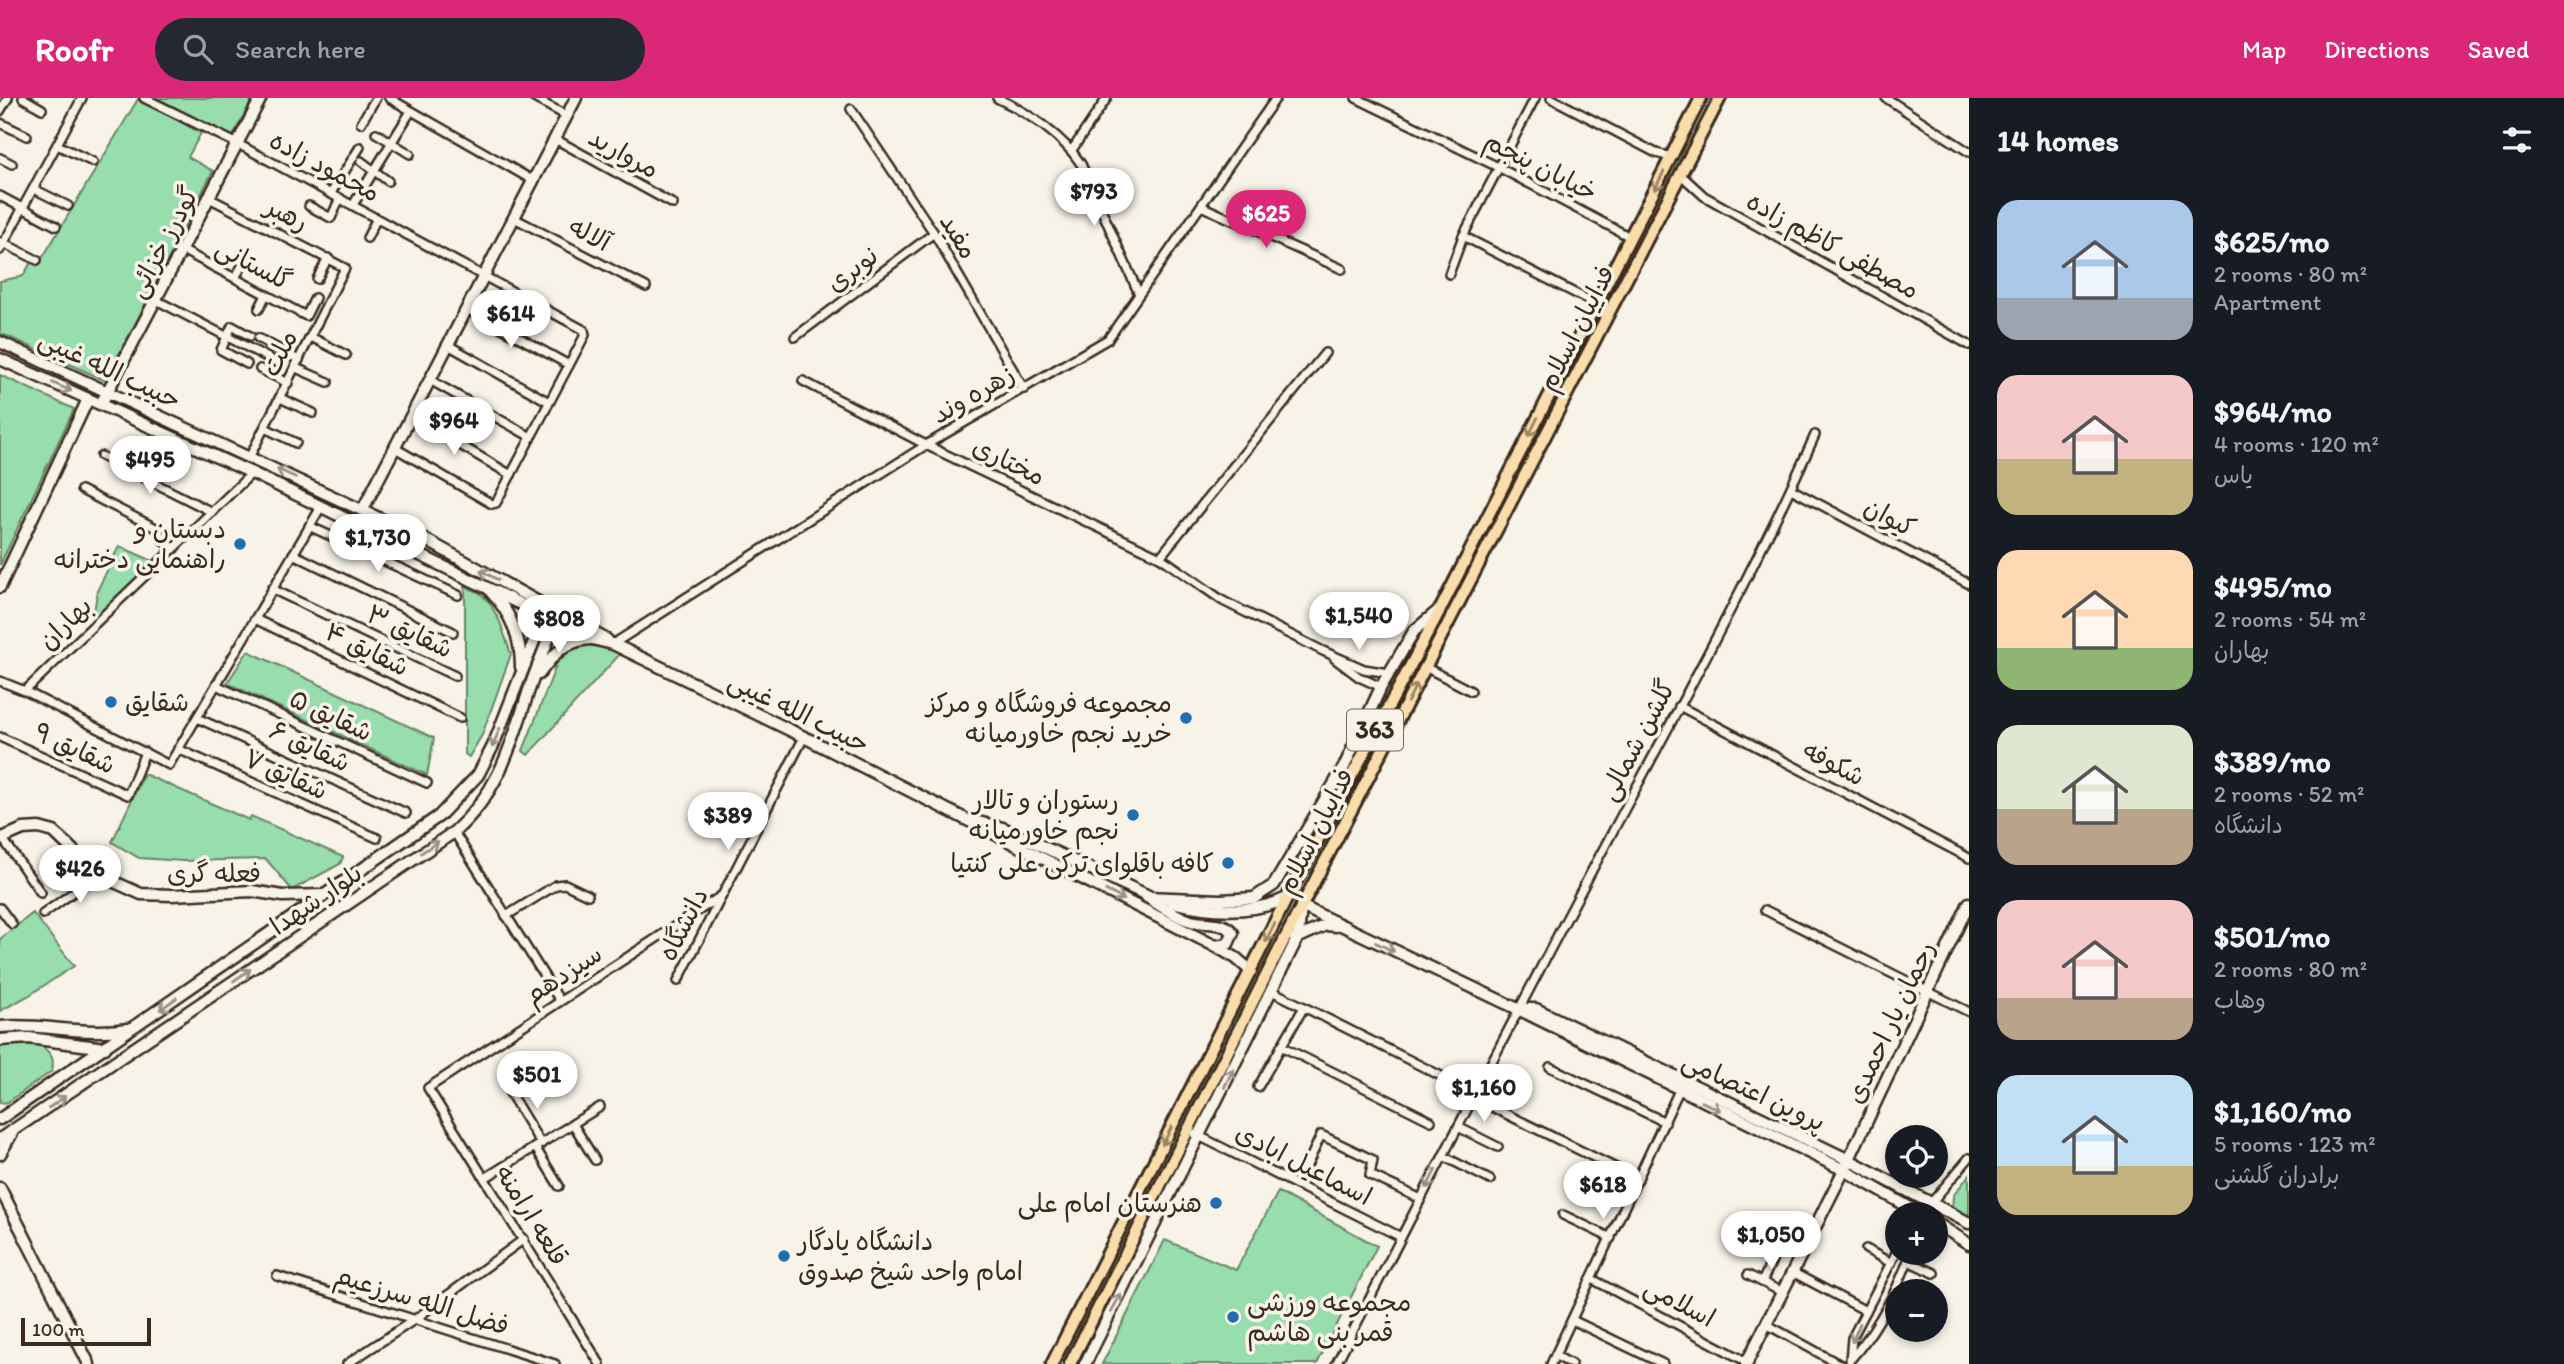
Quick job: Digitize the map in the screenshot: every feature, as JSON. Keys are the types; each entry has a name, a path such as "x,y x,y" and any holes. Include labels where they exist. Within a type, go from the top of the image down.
{"main road":[{"name":"فداییان اسلام","path":"1052,1364 1287,898 1440,610 1701,98"},
{"name":"فداییان اسلام","path":"1070,1364 1301,906 1720,98"},
{"path":"1287,898 1301,906"}],"street":[{"path":"0,111 8,98"},
{"path":"23,98 42,109"},
{"path":"37,260 1,245 82,98"},
{"name":"محمود زاده","path":"144,98 331,193 585,332 569,365"},
{"name":"گودرز خزائی","path":"101,404 261,98"},
{"path":"361,124 376,98"},
{"path":"389,98 534,181"},
{"path":"534,98 567,116"},
{"path":"363,509 576,98"},
{"path":"997,98 1014,106 1072,150 1081,164 1139,294"},
{"path":"1072,150 1107,98"},
{"name":"زهره وند","path":"613,644 926,444 1108,339 1276,98"},
{"name":"خیابان پنجم","path":"1356,98 1498,167 1630,237"},
{"path":"1449,274 1463,236 1535,98"},
{"path":"1551,98 1656,153 1671,158"},
{"path":"1886,98 1969,152"},
{"name":"مفید","path":"851,109 934,233 1024,389"},
{"path":"353,205 411,111"},
{"path":"0,122 27,136"},
{"path":"376,134 410,154"},
{"name":"مروارید","path":"555,139 673,204"},
{"path":"57,145 93,162"},
{"path":"331,193 360,147"},
{"path":"0,158 12,164"},
{"path":"361,161 387,181"},
{"name":"مصطفی کاظم زاده","path":"1680,174 1704,196 1969,345"},
{"path":"34,189 68,205"},
{"path":"0,196 56,226"},
{"name":"رهبر","path":"209,198 345,268"},
{"path":"309,206 331,218 340,198"},
{"path":"1201,206 1342,269"},
{"path":"367,238 377,218"},
{"name":"آلاله","path":"514,218 646,287"},
{"name":"نوبری","path":"795,337 934,233"},
{"path":"1463,236 1596,304"},
{"name":"گلستانی","path":"182,250 306,316 315,298"},
{"path":"317,279 328,258"},
{"path":"235,278 242,266"},
{"name":"ملت","path":"250,456 345,268"},
{"path":"259,309 266,295"},
{"path":"156,300 279,364"},
{"path":"395,448 494,504 550,402 569,365 467,309"},
{"path":"247,364 221,351 232,326 328,382"},
{"path":"311,338 346,355"},
{"name":"حبیب الله غیبی","path":"0,341 426,540 592,639 613,644"},
{"path":"449,345 550,402"},
{"path":"1160,557 1325,353"},
{"name":"حبیب الله غیبی","path":"0,359 252,473 484,586 545,611"},
{"path":"260,369 288,383"},
{"path":"430,380 531,437"},
{"name":"مختاری","path":"803,381 926,444 1160,557 1223,600 1323,651 1364,669 1390,673"},
{"path":"280,398 313,413"},
{"path":"0,587 88,399"},
{"path":"411,416 511,475"},
{"path":"265,428 296,443"},
{"name":"گلشن شمالی","path":"1336,1364 1518,1009 1791,489 1815,435"},
{"path":"101,456 212,512"},
{"name":"بهاران","path":"24,691 252,473"},
{"name":"کیوان","path":"1791,489 1969,584"},
{"path":"81,490 158,529 164,541 173,549"},
{"path":"24,691 169,765 321,507"},
{"path":"309,526 458,595"},
{"path":"419,554 426,540"},
{"path":"293,554 453,632"},
{"path":"484,586 510,619 521,654 521,675"},
{"name":"شقایق ۳","path":"272,589 455,676"},
{"path":"1147,897 1221,900 1254,898 1274,885 1344,767 1381,687 1413,631 1440,610"},
{"name":"بلوار شهدا","path":"0,1119 439,816 478,775 493,746 545,611"},
{"name":"حبیب الله غیبی","path":"557,617 597,632 613,644 804,737 1215,946 1236,958 1251,971"},
{"name":"بلوار شهدا","path":"0,1139 454,832 482,802 509,754 557,617"},
{"name":"شقایق ۴","path":"255,619 460,718"},
{"path":"531,686 557,651 567,643 592,639"},
{"name":"مختاری","path":"1323,651 1359,677 1381,687"},
{"path":"1425,667 1471,691"},
{"name":"شقایق ۹","path":"0,681 24,691"},
{"name":"شقایق ۵","path":"216,685 427,783"},
{"name":"شکوفه","path":"1679,706 1969,858"},
{"name":"شقایق ۶","path":"197,718 406,813"},
{"name":"شقایق ۹","path":"0,737 128,795 145,752"},
{"name":"دانشگاه","path":"677,981 804,737"},
{"name":"شقایق ۷","path":"178,749 377,838"},
{"name":"حبیب الله غیبی","path":"967,820 1003,828 1147,897 1211,909 1271,906 1287,898"},
{"name":"فعله گری","path":"1,840 23,829 39,828 54,832 100,873 141,894 252,891 283,895 324,895"},
{"path":"454,832 560,1001"},
{"path":"1,840 41,893"},
{"path":"43,914 100,873"},
{"path":"506,916 556,885 565,884 588,895"},
{"path":"282,922 287,912 283,895"},
{"path":"324,895 335,911"},
{"name":"سیزدهم","path":"428,1088 721,896"},
{"path":"1147,897 1191,921 1223,925 1230,929 1233,933 1228,944 1215,946"},
{"name":"رحمان یار احمدی","path":"1748,1363 1849,1160 1969,903"},
{"path":"1085,1364 1298,937 1301,906"},
{"name":"پروین اعتصامی","path":"1301,906 1681,1086 1849,1160 1929,1202"},
{"path":"0,908 12,924"},
{"path":"1765,910 1969,1012"},
{"path":"1280,948 1326,925 1342,927"},
{"path":"1272,991 1453,1082"},
{"path":"1258,1087 1304,1007"},
{"path":"0,1027 26,1024 108,1032 134,1028"},
{"path":"0,1040 29,1038 105,1048"},
{"path":"1281,1046 1431,1121"},
{"path":"1550,1067 1665,1122"},
{"path":"1551,1364 1681,1086"},
{"name":"پروین اعتصامی","path":"1681,1086 1844,1170 1895,1202"},
{"name":"قلعه ارامنه","path":"428,1088 600,1364"},
{"path":"510,1093 558,1186"},
{"path":"1489,1105 1638,1179"},
{"path":"485,1178 600,1107"},
{"path":"573,1124 595,1160"},
{"path":"1458,1127 1498,1147"},
{"name":"اسماعیل ابادی","path":"1187,1129 1401,1237"},
{"path":"0,1154 12,1132"},
{"path":"1298,1185 1321,1135 1373,1160 1370,1175 1421,1199"},
{"path":"1443,1156 1490,1180"},
{"path":"1932,1202 1969,1158"},
{"path":"0,1188 89,1364"},
{"name":"پروین اعتصامی","path":"1948,1212 1969,1223"},
{"path":"1563,1215 1611,1238"},
{"path":"1793,1222 1813,1231"},
{"path":"1948,1231 1969,1244"},
{"path":"346,1364 414,1320 524,1239"},
{"path":"1866,1249 1885,1260"},
{"path":"1762,1282 1776,1252"},
{"path":"1849,1362 1852,1338 1890,1265"},
{"path":"1849,1362 1884,1314 1905,1265"},
{"path":"1922,1265 1934,1273"},
{"path":"1792,1272 1866,1311"},
{"path":"1748,1275 1782,1292"},
{"name":"فضل الله سرزعیم","path":"276,1276 555,1364"},
{"name":"اسلامی","path":"1592,1279 1748,1363"},
{"path":"1572,1320 1663,1364"},
{"path":"1766,1324 1839,1364"},
{"path":"1556,1356 1571,1364"}],"green space":[{"path":"157,98 253,98 232,138"},
{"path":"138,99 201,133 188,157 213,171 104,380 0,333 0,281 23,276 33,259 40,262"},
{"path":"0,375 74,409 0,565"},
{"path":"119,546 153,561 92,622 98,589"},
{"path":"465,586 480,593 490,603 511,654 482,735 469,757 465,754"},
{"path":"592,642 621,653 528,755 523,751 557,663 576,644"},
{"path":"248,651 434,738 427,775 227,683"},
{"path":"144,774 249,820 251,816 343,857 340,864 292,890 266,859 183,861 139,858 112,842"},
{"path":"33,913 74,966 0,1011 0,939"},
{"path":"0,1045 40,1045 51,1056 52,1071 8,1102 0,1103"},
{"path":"1969,1175 1969,1217 1952,1208 1953,1196"},
{"name":"مجموعه ورزشی قمر بنی هاشم","path":"1278,1192 1377,1246 1317,1364 1102,1364 1165,1240 1236,1270"}],"place":[{"name":"دبستان و راهنمایی دخترانه","path":"240,544"},
{"name":"شقایق","path":"111,702"},
{"name":"مجموعه فروشگاه و مرکز خرید نجم خاورمیانه","path":"1186,718"},
{"name":"رستوران و تالار نجم خاورمیانه","path":"1133,815"},
{"name":"کافه باقلوای ترکی علی کنتیا","path":"1228,863"},
{"name":"هنرستان امام علی","path":"1216,1203"},
{"name":"دانشگاه یادگار امام واحد شیخ صدوق","path":"784,1256"},
{"name":"مجموعه ورزشی قمر بنی هاشم","path":"1233,1317"}]}
